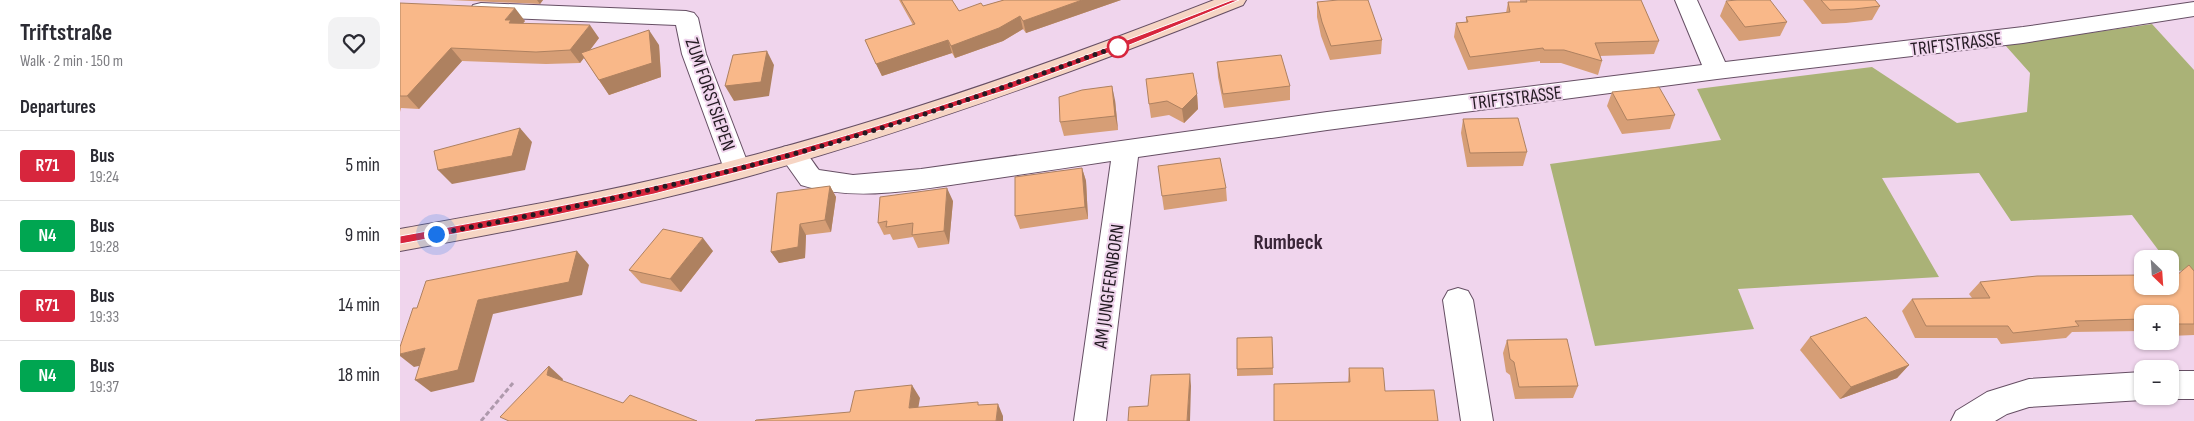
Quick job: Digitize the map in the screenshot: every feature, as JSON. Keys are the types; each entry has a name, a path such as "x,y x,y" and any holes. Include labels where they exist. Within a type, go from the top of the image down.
{"street":[{"path":"400,240 551,212 654,190 792,154 1007,87 1124,44 1235,0"},
{"path":"1686,0 1717,71"},
{"name":"ZUM FORSTSIEPEN","path":"459,9 687,9 694,54 738,169"},
{"name":"TRIFTSTRASSE","path":"792,154 810,178 853,185 921,179 1328,121 1717,71 2023,35 2194,9"},
{"name":"AM JUNGFERNBORN","path":"1090,421 1126,151"},
{"path":"1458,300 1477,421"},
{"path":"2179,385 2194,385"},
{"path":"1967,421 1998,402 2029,393 2134,386"}],"path":[{"path":"481,421 513,383"}],"green space":[{"path":"2152,24 2194,70 2194,270 2179,271 2179,250 2158,250 2132,215 2011,221 1979,173 1882,178 1939,277 1738,289 1754,329 1595,346 1550,164 1721,140 1697,89 1872,67 1957,123 2027,112 2030,73 2005,45"}],"building":[{"path":"901,0 952,0 959,11 981,3 983,6 1004,0 1082,0 1023,21 1020,16 999,28 951,46 948,40 876,64 865,40 915,24"},
{"path":"1368,0 1382,40 1331,46 1317,2"},
{"path":"1526,0 1641,0 1659,41 1595,43 1602,61 1564,50 1544,50 1543,48 1470,57 1456,23 1468,22 1466,17 1510,12 1508,2 1527,2"},
{"path":"1770,0 1787,22 1745,27 1726,1"},
{"path":"1821,0 1875,0 1880,6 1830,10"},
{"path":"400,3 515,8 505,20 511,20 509,23 590,25 570,50 536,52 451,48 407,96 400,96"},
{"path":"649,30 652,63 599,80 581,53"},
{"path":"767,51 761,82 725,86 733,55"},
{"path":"1281,55 1290,86 1223,94 1217,62"},
{"path":"1193,73 1197,94 1182,109 1167,101 1149,104 1146,79"},
{"path":"1112,86 1115,116 1060,122 1059,97 1082,90"},
{"path":"1659,87 1675,115 1627,120 1612,92"},
{"path":"1518,118 1527,152 1470,153 1463,119"},
{"path":"520,128 512,156 438,170 434,151"},
{"path":"1220,158 1226,188 1162,196 1158,166"},
{"path":"1082,168 1085,207 1015,216 1015,177"},
{"path":"830,186 825,220 800,224 798,247 771,252 777,193"},
{"path":"947,188 944,231 912,235 913,223 886,227 887,221 878,223 880,197"},
{"path":"663,229 703,238 670,279 629,270"},
{"path":"577,251 569,282 478,300 458,370 415,380 425,348 400,354 400,347 413,308 417,308 426,281"},
{"path":"2189,265 2194,271 2194,324 2179,324 2179,305 2134,305 2134,319 2075,321 2079,326 2013,333 2008,326 1926,326 1912,299 1990,298 1980,282 2037,276 2134,275 2134,295 2179,295 2179,273"},
{"path":"1866,317 1909,365 1851,387 1810,337"},
{"path":"1272,337 1273,368 1237,369 1237,338"},
{"path":"1567,339 1578,386 1519,387 1514,362 1510,359 1507,340"},
{"path":"549,366 547,375 623,403 630,395 697,421 509,421 500,417"},
{"path":"1349,368 1383,368 1385,391 1434,390 1438,421 1274,421 1274,384 1350,382"},
{"path":"1190,374 1187,421 1128,421 1129,407 1148,406 1151,375"},
{"path":"912,385 909,408 978,402 978,405 998,404 996,421 755,421 850,412 855,391"}],"bus line":[{"name":"R71","path":"400,240 551,212 654,190 792,154 1007,87 1124,44 1235,0"}],"district":[{"name":"Rumbeck","path":"1288,242"}],"route":[{"path":"436,234 654,190 738,169 918,116 1007,87 1124,44 1118,47"}]}
